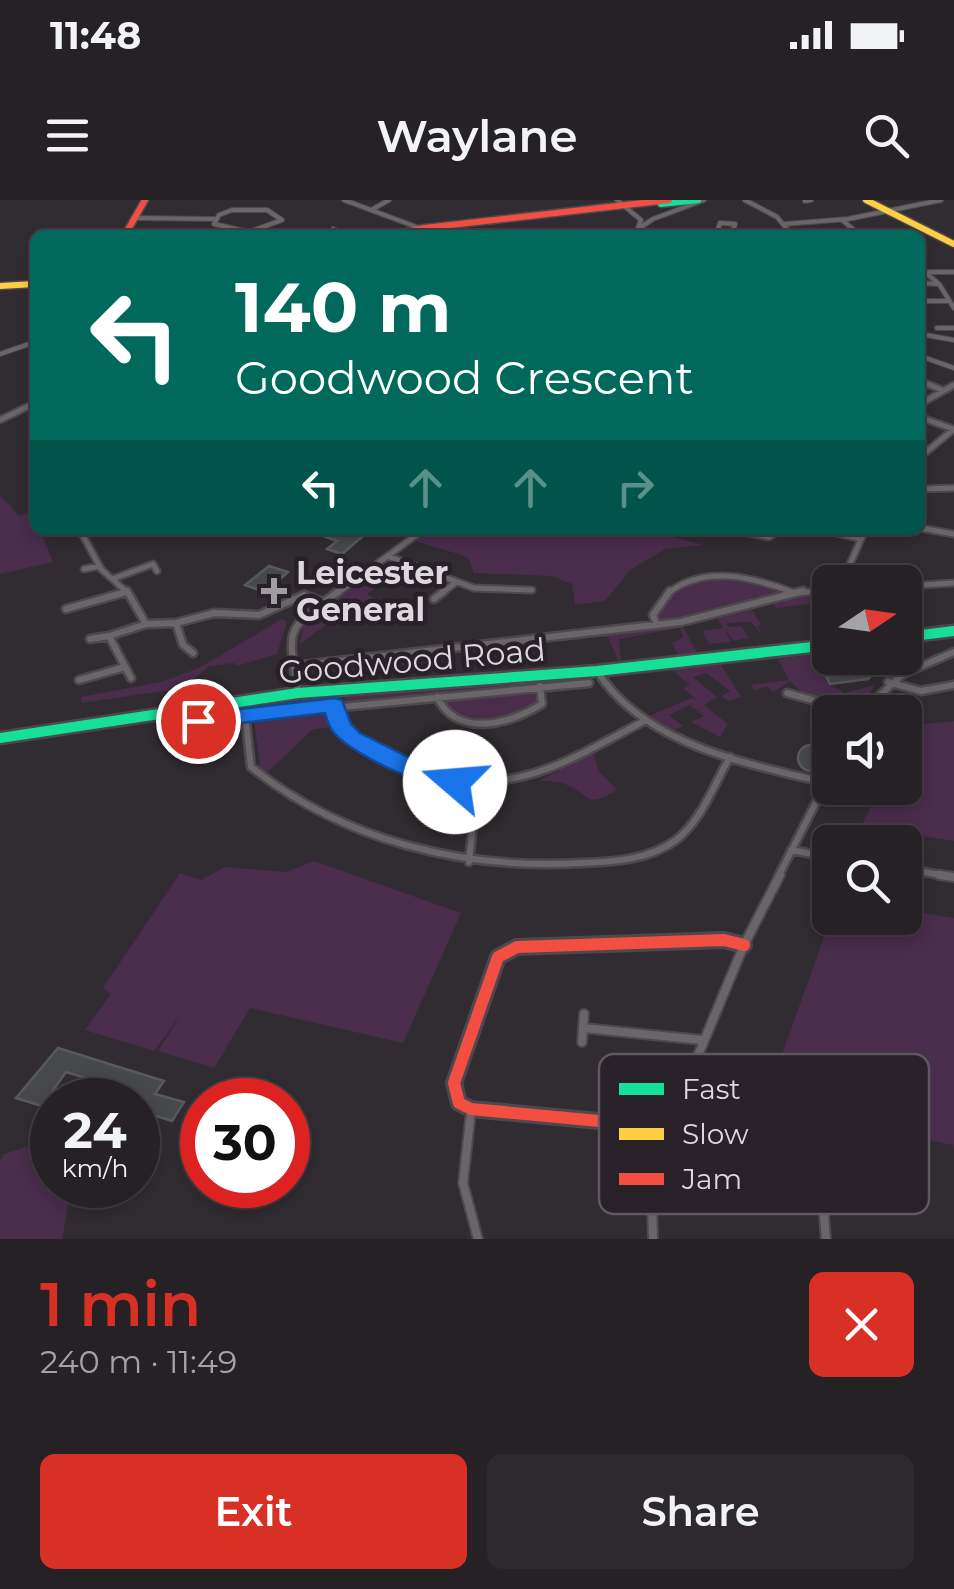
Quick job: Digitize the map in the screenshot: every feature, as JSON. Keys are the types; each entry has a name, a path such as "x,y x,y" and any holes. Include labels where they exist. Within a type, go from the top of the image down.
{"main road":[{"path":"128,230 145,200"},
{"path":"415,230 622,204 701,200"},
{"path":"866,200 954,244"},
{"path":"0,286 30,284"},
{"path":"922,635 954,632"},
{"name":"Goodwood Road","path":"0,738 298,693 598,671 812,648"},
{"path":"599,1121 471,1109 458,1103 453,1090 498,957 506,950 724,940 744,945"}],"street":[{"path":"344,200 428,230"},
{"path":"372,210 389,200"},
{"path":"745,200 788,230"},
{"path":"784,224 842,220 942,200"},
{"path":"635,230 676,202"},
{"path":"622,204 641,220 653,219"},
{"path":"134,218 214,219 246,209 267,210 281,216 279,224 264,230"},
{"path":"214,219 214,224 225,230"},
{"path":"637,228 641,220"},
{"path":"842,220 854,230"},
{"path":"718,230 720,223 727,222 734,224 732,230"},
{"path":"637,228 646,230"},
{"path":"927,272 954,272"},
{"path":"927,272 952,304"},
{"path":"925,283 939,284"},
{"path":"925,301 952,304"},
{"path":"937,328 954,328"},
{"path":"925,335 954,340"},
{"path":"0,354 30,344"},
{"path":"925,358 954,368"},
{"path":"925,383 943,390"},
{"path":"925,401 954,385"},
{"path":"0,420 30,405"},
{"path":"925,419 954,429"},
{"path":"925,453 954,429"},
{"path":"925,490 954,488"},
{"path":"925,529 954,534"},
{"path":"82,535 99,566 116,578 139,606 146,624"},
{"path":"298,693 289,637 293,627 416,535"},
{"path":"844,535 860,539"},
{"path":"849,565 862,535"},
{"path":"389,557 474,588 532,590"},
{"path":"116,578 153,564 157,572"},
{"path":"84,569 99,566"},
{"path":"658,625 654,616 658,601 672,588 710,575 753,578 792,592"},
{"path":"434,599 456,582"},
{"path":"922,585 954,583"},
{"path":"294,666 658,625 721,613 792,592 812,591"},
{"path":"66,609 126,592"},
{"path":"90,639 146,624 220,612 259,616 304,595 323,602"},
{"path":"175,652 190,651 176,622"},
{"path":"109,636 132,678"},
{"path":"875,695 917,664 954,652"},
{"path":"79,680 125,668"},
{"path":"598,671 607,688 645,719 674,736 730,757 812,775"},
{"path":"888,682 921,691 954,684"},
{"path":"177,724 334,705 589,683"},
{"path":"436,697 440,709 451,718 495,723 516,719 542,704 540,686"},
{"path":"787,692 812,699"},
{"path":"334,705 340,726 352,738 424,774 478,784 512,782 543,773 645,719"},
{"path":"245,715 251,767 263,778 380,839 469,863 578,864 651,853 683,834 730,757"},
{"path":"469,863 478,784"},
{"path":"697,1054 744,945 814,805"},
{"path":"791,850 812,854"},
{"path":"922,872 954,877"},
{"path":"582,1042 584,1014"},
{"path":"583,1028 702,1040"},
{"path":"471,1109 464,1182 478,1239"},
{"path":"653,1214 653,1239"},
{"path":"822,1214 826,1239"}],"shaded area":[{"path":"0,495 19,516 30,513 30,535 42,535 53,562 0,574"},
{"path":"418,535 665,535 704,545 665,549 630,570 605,601 575,605 572,584 552,576 474,573 468,557 412,540"},
{"path":"389,557 410,565 367,594 386,604 360,621 341,613 299,645 304,625 298,622"},
{"path":"732,575 792,592 812,591 812,604 776,608 769,599 749,606 761,624 761,633 751,622 727,623 728,627 741,626 749,638 733,641 724,627 731,642 709,644 702,631 723,628 717,618 744,612 742,607 681,623 701,660 686,661 679,656 672,643 684,637 679,628 619,639 622,669 608,637 595,637 593,632 657,625 655,611 659,600 679,585"},
{"path":"282,619 287,622 277,654 237,666 209,666 184,688 82,703 81,697 161,682 199,668"},
{"path":"810,655 812,675 822,675 827,683 844,693 875,685 868,695 812,698 790,681 774,692 766,686 755,691 751,685 789,680 778,659"},
{"path":"721,665 741,697 728,701 721,696 730,691 706,673 693,677 717,697 704,705 728,724 720,737 691,722 704,716 689,705 669,715 683,726 670,733 644,718 691,698 698,701 683,688 690,685 671,669"},
{"path":"573,677 586,680 345,702 344,697 330,698 329,694"},
{"path":"539,692 540,703 497,719 451,714 443,701"},
{"path":"329,712 334,726 312,730 267,773 260,768 254,721"},
{"path":"954,721 954,841 922,836 922,825 862,825 872,805 922,805 922,724"},
{"path":"594,752 598,770 617,790 606,796 593,800 565,784 539,781"},
{"path":"314,861 461,913 403,1043 250,1008 214,1068 158,1051 182,1013 154,1051 85,1030 111,994 103,988 180,873 201,880 225,867 286,872"},
{"path":"922,913 954,918 954,1155 953,1145 929,1140 929,1054 782,1054 825,935 922,935"},
{"path":"30,1146 30,1208 68,1208 62,1239 0,1239 0,1160 4,1154"}],"building":[{"path":"321,535 364,535 342,554 327,549 337,541"},
{"path":"269,566 288,572 265,592 245,585"},
{"path":"871,676 830,684 826,677"},
{"path":"811,745 811,771 802,767 798,758 802,749"},
{"path":"58,1048 154,1078 86,1078 66,1072 62,1078 33,1078"},
{"path":"30,1081 30,1102 16,1098"},
{"path":"160,1095 180,1101 172,1121 160,1117"}],"traffic: fast":[{"path":"661,204 698,200"},
{"path":"922,635 954,631"},
{"path":"0,738 298,693 597,671 812,647"}],"traffic: slow":[{"path":"866,200 954,244"},
{"path":"0,286 30,284"}],"traffic: jam":[{"path":"128,230 145,200"},
{"path":"415,230 669,200"},
{"path":"599,1121 471,1109 459,1103 454,1083 498,957 517,947 724,940 744,945"}],"place":[{"name":"Leicester General","path":"274,591"}],"route":[{"path":"198,721 334,705 340,726 352,738 424,774 455,782"}]}
